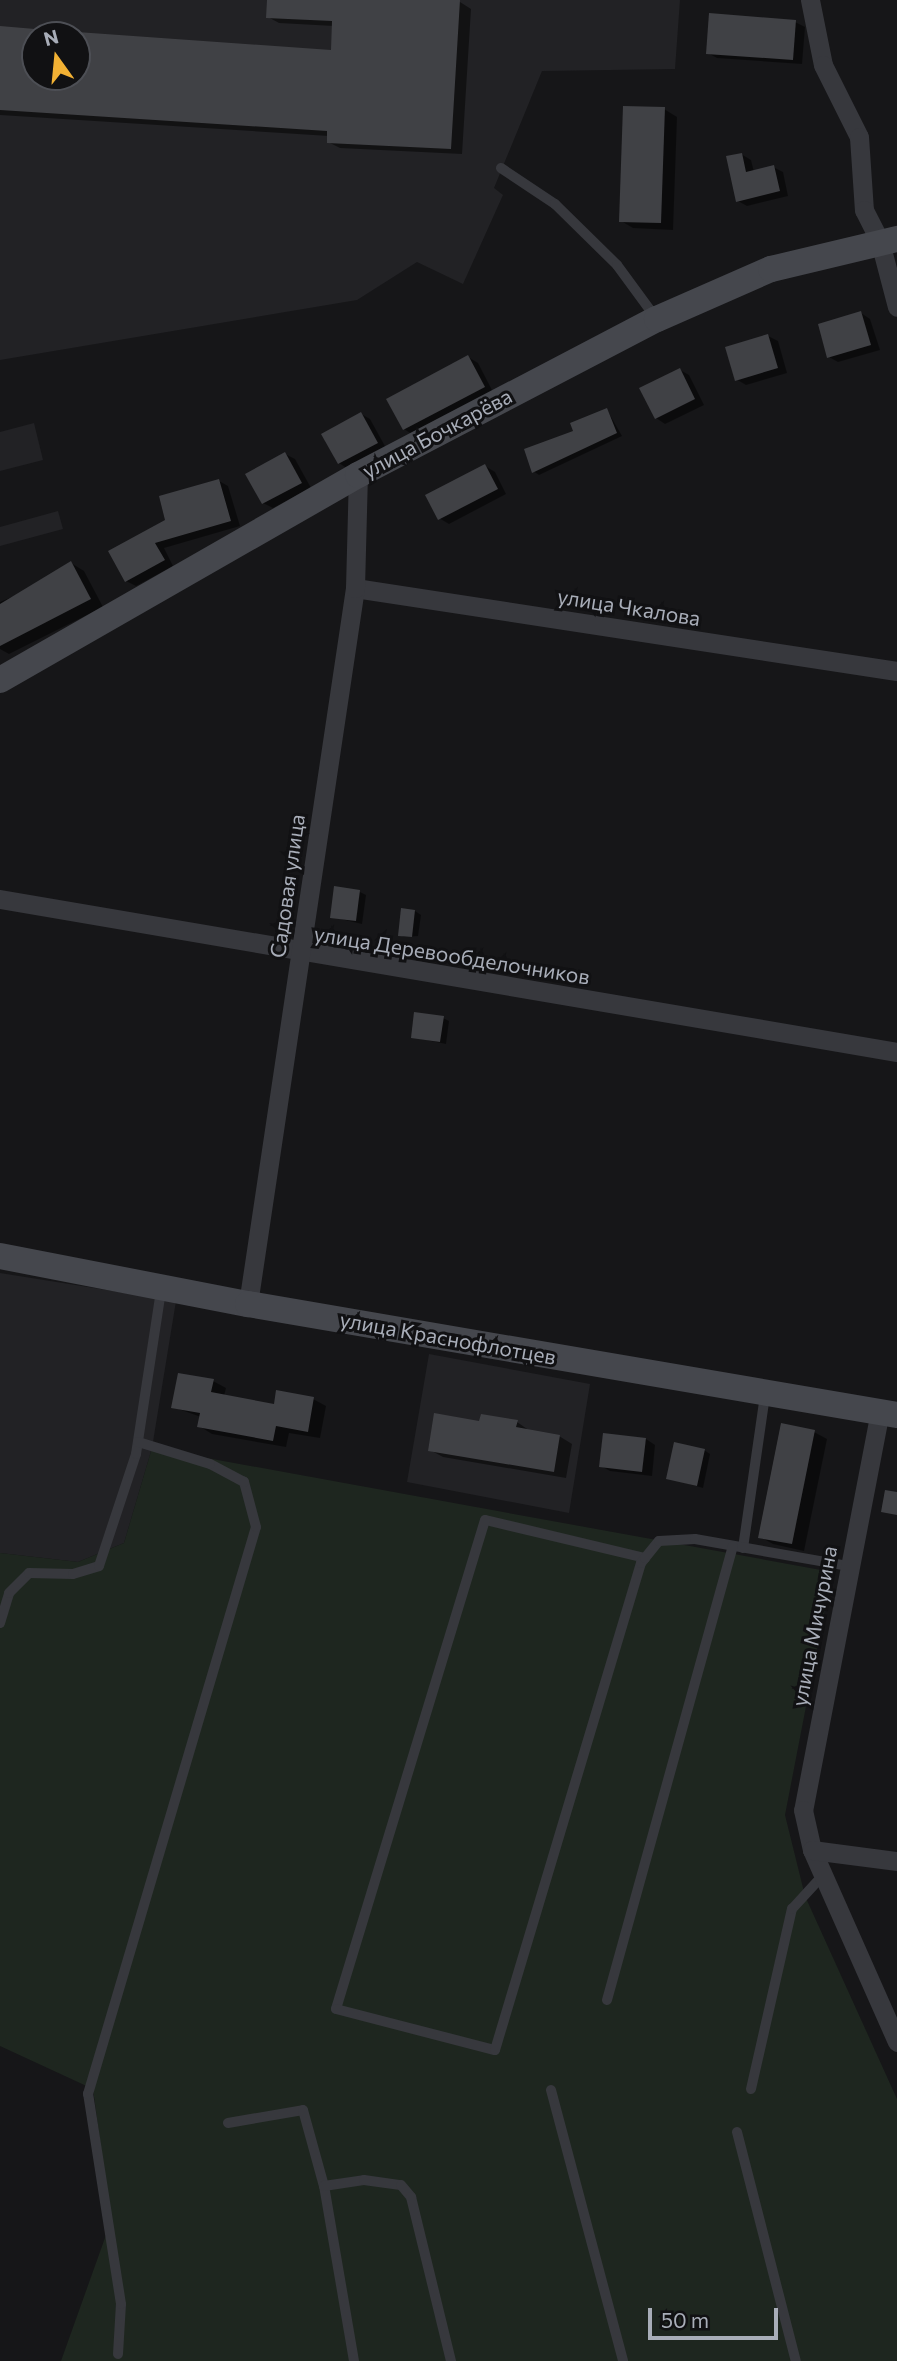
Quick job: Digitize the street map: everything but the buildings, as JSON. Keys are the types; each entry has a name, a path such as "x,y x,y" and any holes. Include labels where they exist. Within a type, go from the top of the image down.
{"street":[{"path":"810,0 823,65 859,137 864,210 888,241 897,307"},
{"name":"улица Бочкарёва","path":"0,680 358,475 657,318 771,269 888,241"},
{"name":"Садовая улица","path":"248,1304 355,588 358,475"},
{"name":"улица Чкалова","path":"355,588 897,671"},
{"name":"улица Деревообделочников","path":"0,899 300,953 897,1052"},
{"name":"улица Краснофлотцев","path":"0,1256 248,1304 889,1413"},
{"name":"улица Мичурина","path":"889,1413 848,1566 803,1810 812,1850 897,2042"},
{"path":"812,1850 897,1861"}],"lane":[{"path":"501,168 564,213 617,265 657,318"},
{"path":"0,1623 3,1602 29,1573 73,1574 99,1566 138,1442 162,1286"},
{"path":"607,2000 738,1547 766,1391"},
{"path":"118,2354 121,2304 88,2094 256,1527 244,1482 210,1464 138,1442"},
{"path":"645,1558 485,1520 335,2009 495,2050 645,1558 659,1541 670,1538 848,1566"},
{"path":"751,2089 792,1909 823,1874"},
{"path":"551,2090 623,2361"},
{"path":"228,2123 303,2110 324,2186 354,2361"},
{"path":"737,2133 796,2361"},
{"path":"324,2186 364,2180 401,2185 411,2197 451,2361"}],"shaded area":[{"path":"0,0 680,0 675,69 542,71 494,188 503,195 463,284 417,262 357,300 0,360"},
{"path":"34,423 43,460 0,471 0,432"},
{"path":"58,511 63,529 0,546 0,527"},
{"path":"0,1273 176,1301 152,1448 124,1543 78,1562 0,1553"},
{"path":"429,1354 590,1384 569,1513 407,1482"},
{"path":"152,1448 832,1572 785,1815 805,1896 897,2099 897,2361 61,2361 111,2221 93,2089 0,2046 0,1553 78,1562 124,1543"}]}
